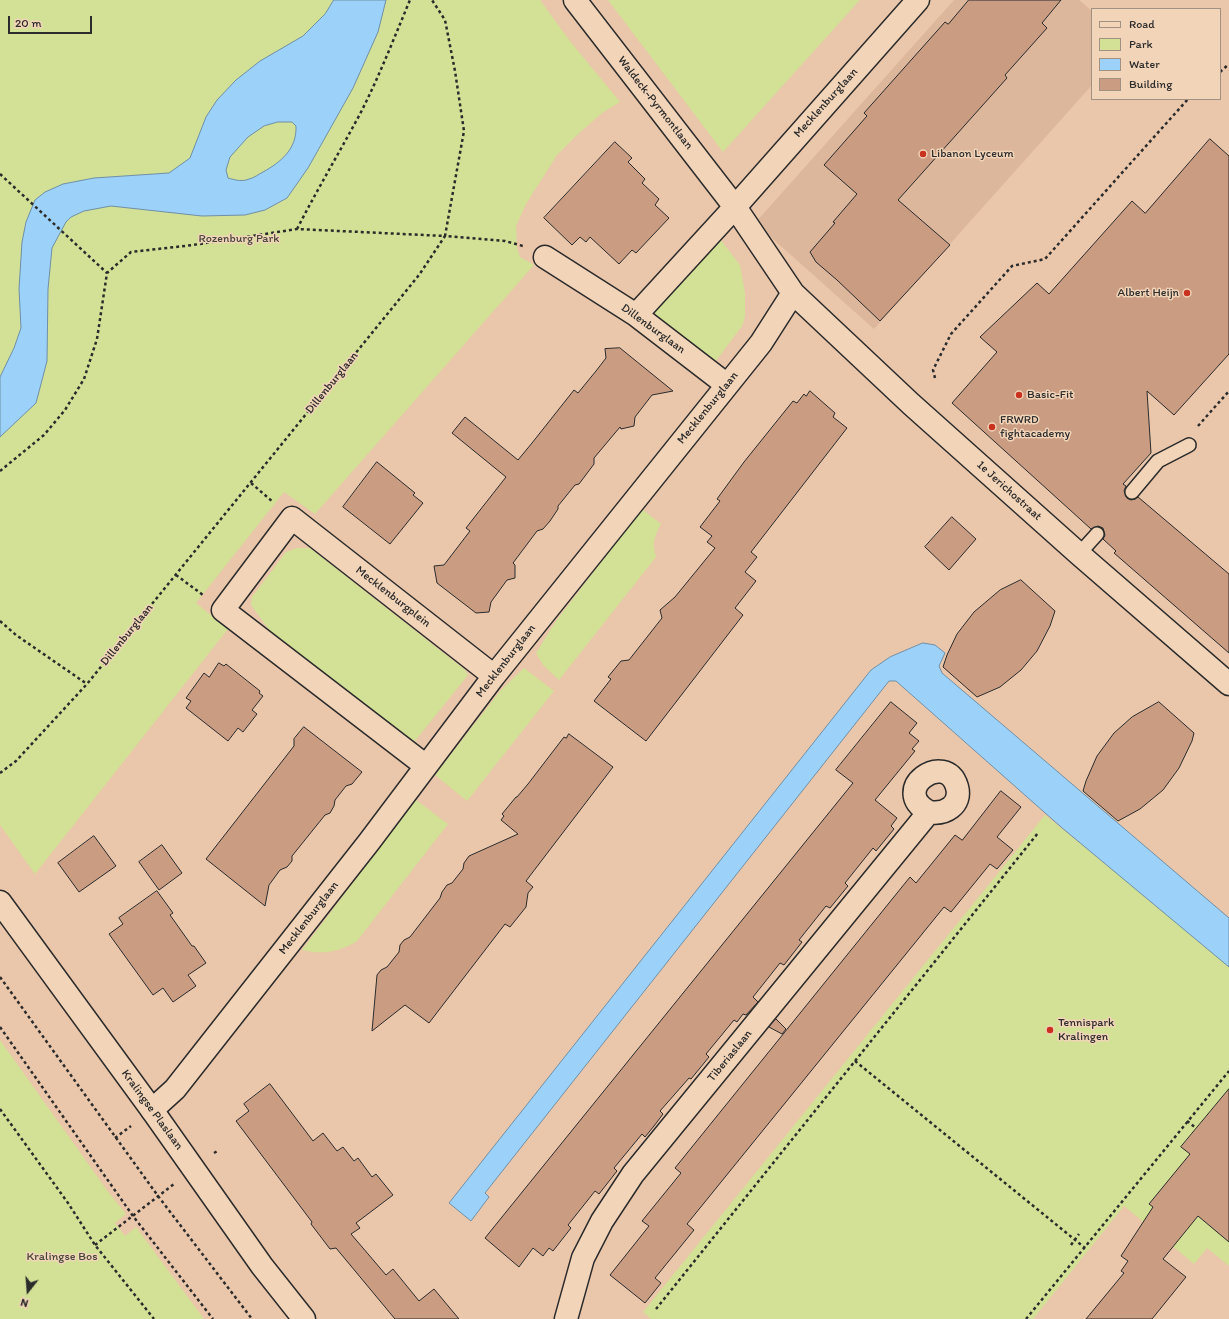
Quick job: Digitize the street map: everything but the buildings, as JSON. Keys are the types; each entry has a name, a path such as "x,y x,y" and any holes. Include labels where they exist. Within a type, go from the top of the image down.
{"street":[{"name":"Waldeck-Pyrmontlaan","path":"575,0 735,207"},
{"name":"Mecklenburglaan","path":"636,315 735,207 918,0"},
{"path":"735,207 793,293"},
{"name":"Dillenburglaan","path":"545,257 636,315 727,385"},
{"name":"Mecklenburglaan","path":"152,1110 175,1088 369,842 494,676 761,343 793,293"},
{"name":"1e Jerichostraat","path":"793,293 911,404 1079,554 1229,684"},
{"name":"Mecklenburgplein","path":"223,610 292,518 494,676"},
{"path":"223,610 426,766"},
{"name":"Tiberiaslaan","path":"566,1319 583,1258 602,1221 633,1174 929,812"},
{"name":"Kralingse Plaslaan","path":"0,902 152,1110 262,1266 304,1319"}],"lane":[{"path":"1132,492 1158,460 1189,445"},
{"path":"1079,554 1097,534"}],"path":[{"path":"297,229 320,184 360,115 379,76 410,0"},
{"path":"432,0 445,20 455,71 464,131 445,236"},
{"path":"1221,71 1229,64"},
{"path":"935,378 933,370 951,334 1012,266 1045,259 1187,100"},
{"path":"0,174 107,273"},
{"path":"0,471 44,435 65,410 84,379 97,339 107,273 131,252 192,245 297,229 445,236 505,241 524,247 545,257"},
{"name":"Dillenburglaan","path":"0,773 16,761 87,684 419,275 445,236"},
{"path":"176,575 223,610"},
{"path":"0,621 16,635 87,684"},
{"path":"656,1309 1038,833"},
{"path":"0,977 158,1196 252,1319"},
{"path":"0,1028 133,1216 213,1319"},
{"path":"855,1061 1085,1248"},
{"path":"1026,1319 1229,1071"},
{"path":"0,1109 68,1203 95,1245 154,1319"},
{"path":"1187,1121 1196,1128"},
{"path":"95,1245 219,1150"},
{"path":"1071,1245 1080,1234"}],"shaded area":[{"name":"Libanon Lyceum","path":"954,0 1079,0 1091,10 1091,86 874,329 755,223"}],"green space":[{"name":"Rozenburg Park","path":"0,0 540,0 570,41 620,102 602,113 557,155 526,204 516,226 517,248 520,257 534,265 315,514 284,492 196,603 228,629 35,874 0,825"},
{"path":"608,0 860,0 723,152"},
{"path":"720,239 740,265 745,293 745,317 742,326 715,362 657,319 655,312"},
{"path":"642,509 661,524 654,540 656,557 559,680 543,665 536,653 556,621"},
{"path":"297,548 310,548 465,670 468,675 415,741 410,739 270,631 251,605 252,597 286,552"},
{"path":"524,668 554,691 467,801 435,775 500,691"},
{"path":"416,800 448,824 357,941 344,948 330,952 309,952 302,950"},
{"name":"Tennispark Kralingen","path":"1045,815 1229,963 1229,1266 1207,1248 1194,1264 1124,1206 1033,1319 651,1319 643,1312"},
{"name":"Kralingse Bos","path":"0,1040 109,1193 126,1214 115,1223 125,1236 136,1227 204,1319 0,1319"}],"water":[{"path":"334,0 386,0 378,32 353,88 308,168 287,198 265,210 245,215 202,216 111,206 84,211 71,217 66,222 52,248 48,289 47,361 36,403 0,437 0,377 14,348 21,328 19,289 22,242 26,222 35,200 45,192 63,184 94,178 169,173 190,158 206,117 217,100 236,80 260,61 303,36 325,14","holes":["278,122 292,122 296,126 296,134 291,148 282,159 270,168 246,180 241,181 228,178 226,170 230,157 248,137 264,126"]},
{"path":"923,643 935,645 945,653 939,666 942,673 1229,918 1229,967 1061,827 896,681 889,681 485,1193 489,1197 471,1221 449,1203 871,670 890,657"}],"place":[{"name":"Libanon Lyceum","path":"923,154"},
{"name":"Albert Heijn","path":"1187,293"},
{"name":"Basic-Fit","path":"1019,395"},
{"name":"FRWRD fightacademy","path":"992,427"},
{"name":"Tennispark Kralingen","path":"1050,1030"}]}
